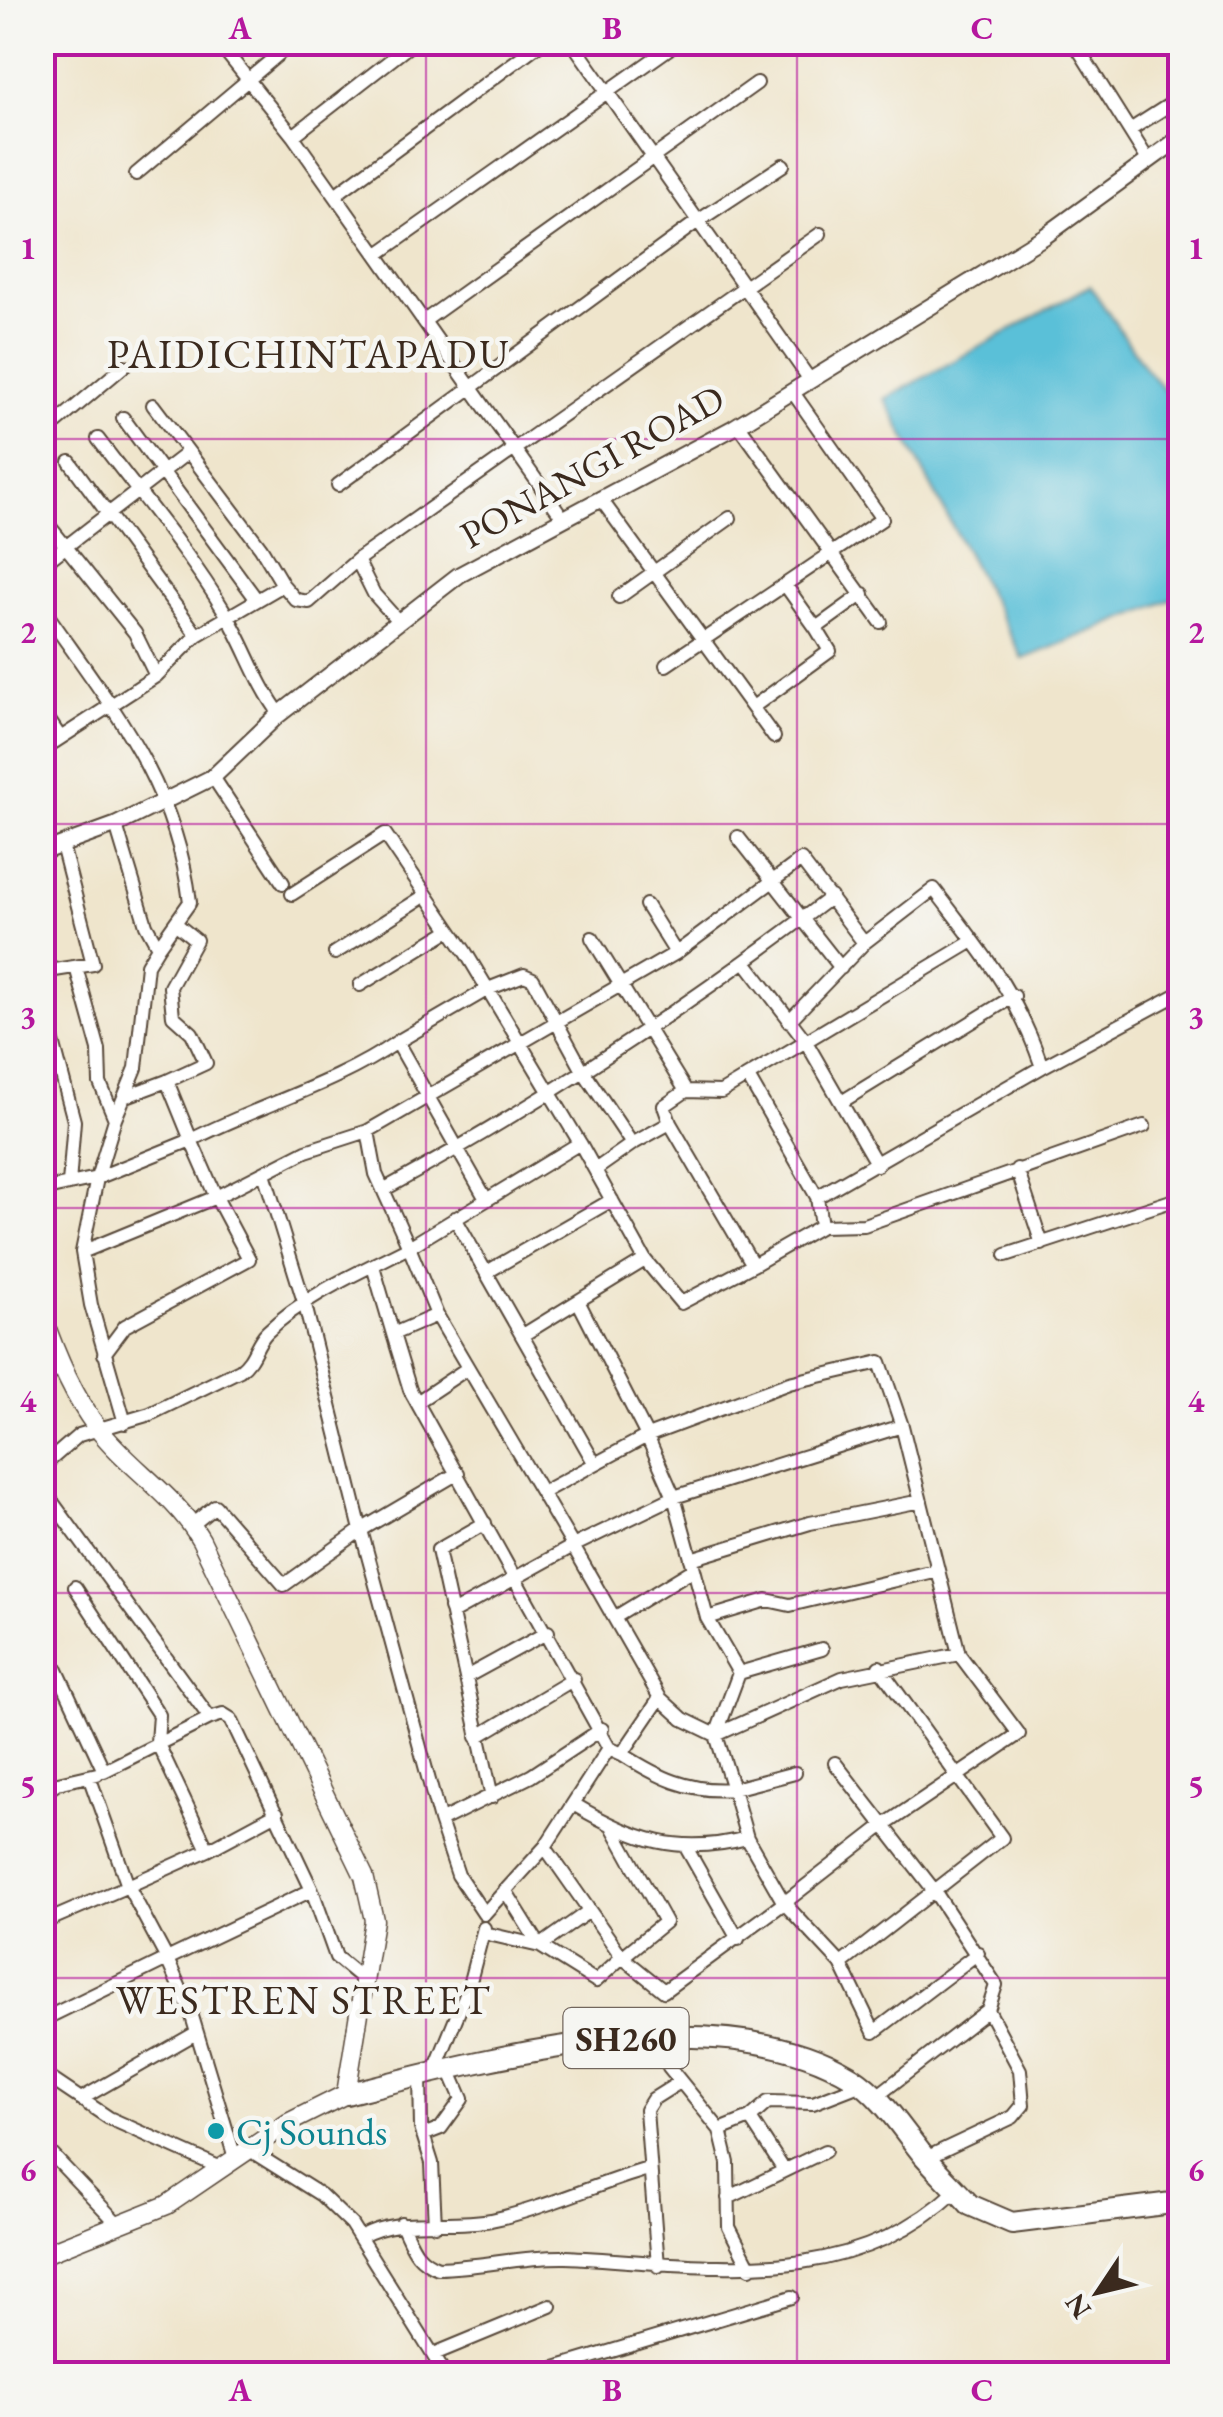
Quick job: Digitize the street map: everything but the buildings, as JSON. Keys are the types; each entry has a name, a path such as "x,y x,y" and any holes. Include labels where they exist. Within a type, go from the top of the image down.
{"main road":[{"path":"42,1314 61,1366 97,1427 192,1525 364,1876 374,1920 346,2094 235,2158 167,2204 42,2255"},
{"name":"SH260","path":"346,2094 435,2072 628,2037 788,2048 826,2062 869,2090 926,2158 986,2215 1012,2223 1180,2202"}],"street":[{"path":"218,42 294,136 562,518"},
{"path":"136,174 293,42"},
{"path":"294,136 414,42"},
{"path":"336,195 542,42"},
{"path":"572,42 810,380"},
{"path":"378,254 678,42"},
{"path":"1074,42 1148,160"},
{"path":"424,321 758,82"},
{"path":"1130,130 1180,98"},
{"name":"PONANGI ROAD","path":"42,852 116,825 213,777 280,714 459,576 738,424 1046,236 1180,138"},
{"path":"338,484 782,164"},
{"path":"153,405 283,585 296,600 309,602 357,560 820,234"},
{"path":"42,435 124,366"},
{"path":"666,665 882,519 792,391"},
{"path":"123,418 257,600"},
{"path":"738,424 881,622"},
{"path":"98,439 228,617 259,686 280,714"},
{"path":"42,565 188,452"},
{"path":"70,462 197,634"},
{"path":"600,498 774,737"},
{"path":"42,517 135,633 156,676"},
{"path":"619,597 730,518"},
{"path":"357,560 374,594 400,622"},
{"path":"42,750 156,676 197,634 283,585"},
{"path":"753,708 830,651 786,586"},
{"path":"816,628 863,594"},
{"path":"42,607 114,706 167,802 190,902 147,965 136,1068 97,1178 82,1252 104,1354 125,1423"},
{"path":"42,710 60,737"},
{"path":"213,777 287,888 385,834 520,1040 645,1260 681,1303 822,1226 864,1225 1144,1126"},
{"path":"116,825 146,925 158,947"},
{"path":"738,837 841,968"},
{"path":"42,972 93,964 62,844"},
{"path":"82,1252 216,1197 306,1151 368,1131 676,953 801,860 864,943"},
{"path":"789,1020 864,943 934,889 1014,996 1042,1067"},
{"path":"335,953 426,895"},
{"path":"383,1190 457,1150 646,1028 746,962 831,897"},
{"path":"646,905 676,953"},
{"path":"124,1097 206,1063 192,1033 173,1016 170,987 196,940 175,923"},
{"path":"360,984 450,930"},
{"path":"592,938 686,1091"},
{"path":"752,1265 664,1106 686,1091 721,1092 974,940"},
{"path":"746,962 805,1040 877,1165"},
{"path":"76,967 99,1050 100,1083 115,1119"},
{"path":"42,1190 97,1178 360,1068 488,989 529,976 582,1069 632,1144"},
{"path":"817,1198 1180,992"},
{"path":"843,1101 1014,996"},
{"path":"42,1000 74,1121 70,1184"},
{"path":"397,1042 486,1199"},
{"path":"748,1077 817,1198 822,1226"},
{"path":"104,1354 124,1326 249,1259 216,1197 166,1081"},
{"path":"595,1170 670,1122"},
{"path":"368,1131 383,1190 437,1314 617,1616 660,1698 683,1719 716,1734 813,1689 879,1667 959,1654"},
{"path":"42,1466 79,1435 97,1427 125,1423 240,1370 256,1354 266,1333 305,1304 409,1247 580,1144"},
{"path":"1018,1169 1042,1244"},
{"path":"264,1173 305,1304 440,1821 458,1875 484,1914 484,1933 468,1989 435,2072 423,2135 432,2163 435,2226"},
{"path":"488,1272 612,1200"},
{"path":"1006,1255 1171,1201"},
{"path":"455,1218 595,1464"},
{"path":"522,1335 645,1260"},
{"path":"372,1266 417,1402 616,1751 677,1784 704,1792 795,1773"},
{"path":"578,1300 674,1497 707,1618 740,1673"},
{"path":"393,1334 437,1314"},
{"path":"544,1492 647,1436 788,1383 880,1362 902,1426 959,1654 1019,1734 882,1826 664,1992 622,1957 544,1848"},
{"path":"42,1382 61,1366"},
{"path":"417,1402 468,1368"},
{"path":"450,1608 452,1612 674,1497 902,1426"},
{"path":"192,1525 215,1506 284,1585 361,1530 458,1473"},
{"path":"42,1488 210,1718"},
{"path":"617,1616 692,1564 810,1523 921,1501"},
{"path":"485,1523 438,1550 492,1797"},
{"path":"707,1618 767,1600 790,1605 938,1570"},
{"path":"75,1587 158,1715 157,1742 208,1850"},
{"path":"466,1677 548,1632"},
{"path":"42,1638 104,1771"},
{"path":"740,1673 822,1649"},
{"path":"840,1964 1002,1838 879,1667"},
{"path":"42,1678 57,1670"},
{"path":"740,1673 716,1734 748,1838 784,1903 840,1964 874,2032 978,1952"},
{"path":"477,1736 574,1679"},
{"path":"484,1914 544,1848 660,1698"},
{"path":"42,1794 58,1783 104,1771 210,1718 222,1714 231,1719 312,1890 336,1957 365,1981"},
{"path":"440,1821 492,1797 602,1730"},
{"path":"720,2130 750,2118 768,2102 813,2102 869,2090 988,2010 996,1985 978,1952 933,1889 835,1763"},
{"path":"89,1776 128,1886 167,1959 196,2033 235,2158"},
{"path":"575,1805 613,1828 687,1848 748,1838"},
{"path":"44,1918 128,1886 277,1814"},
{"path":"484,1933 540,1946 596,1981 665,1922 613,1828"},
{"path":"687,1848 738,1938"},
{"path":"42,2020 312,1890"},
{"path":"505,1890 540,1946"},
{"path":"540,1946 589,1911"},
{"path":"926,2158 1012,2117 1023,2105 1020,2070 988,2010"},
{"path":"81,2099 196,2033"},
{"path":"657,2037 661,2054 720,2130 728,2163 729,2226 750,2268"},
{"path":"423,2135 441,2128 462,2099 435,2072"},
{"path":"42,2073 108,2118 235,2158 321,2195 360,2237 446,2374"},
{"path":"658,2266 648,2169 648,2105 680,2082"},
{"path":"750,2118 784,2170"},
{"path":"42,2144 119,2225"},
{"path":"728,2198 825,2151"},
{"path":"360,2237 386,2224 435,2226 496,2218 648,2169"},
{"path":"400,2223 414,2252 423,2262 438,2268 568,2257 658,2266 750,2268 890,2239 934,2211 957,2190"},
{"path":"535,2374 792,2298"},
{"path":"434,2354 550,2306"}],"water":[{"path":"1090,286 1146,369 1180,408 1180,596 1023,659 885,399"}],"place":[{"name":"Cj Sounds","path":"216,2131"}],"district":[{"name":"PAIDICHINTAPADU","path":"309,354"},
{"name":"WESTREN STREET","path":"304,2000"}]}
